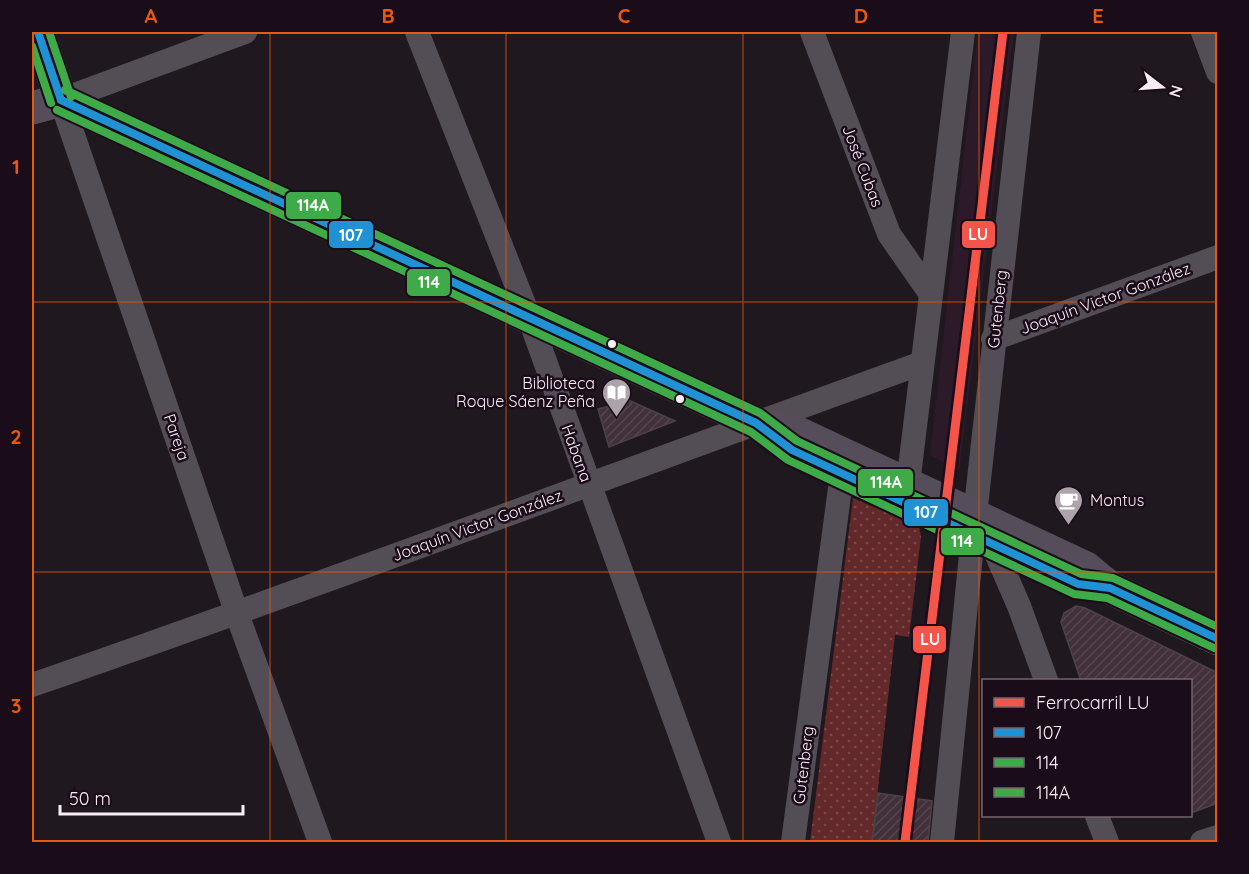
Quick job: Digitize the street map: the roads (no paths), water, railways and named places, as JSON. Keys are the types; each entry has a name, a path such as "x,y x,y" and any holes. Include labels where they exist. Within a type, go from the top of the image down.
{"street":[{"name":"Pareja","path":"38,32 46,104 320,843"},
{"path":"46,104 246,32"},
{"name":"Habana","path":"417,32 529,317 719,843"},
{"name":"José Cubas","path":"812,32 889,234 930,293"},
{"path":"908,484 963,32"},
{"name":"Gutenberg","path":"942,843 980,531 993,339 1029,32"},
{"path":"1203,32 1218,72"},
{"path":"46,104 529,317 756,423 800,434 908,484 980,531 1078,584 1110,588 1218,639"},
{"name":"Joaquín Victor González","path":"993,339 1218,257"},
{"name":"Joaquín Victor González","path":"32,685 237,614 922,363"},
{"path":"756,423 792,450 980,531 1019,606 1045,679"},
{"name":"Gutenberg","path":"793,843 842,473"},
{"path":"1097,817 1107,843"},
{"path":"1202,843 1218,837"}],"rail line":[{"name":"LU","path":"905,842 1003,32"}],"place":[{"name":"Biblioteca Roque Sáenz Peña","path":"616,418"},
{"name":"Montus","path":"1069,526"}]}
